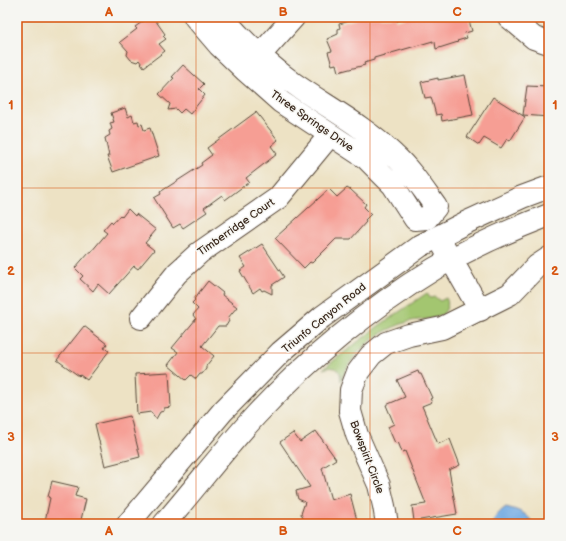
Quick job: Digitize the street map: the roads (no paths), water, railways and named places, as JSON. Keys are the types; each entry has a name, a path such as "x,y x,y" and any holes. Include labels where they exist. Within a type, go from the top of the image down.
{"street":[{"name":"Three Springs Drive","path":"195,17 219,45 253,63 292,82 367,131 395,155 415,178 436,207 427,218 415,219 393,185 366,158 281,102 253,63 222,17"},
{"path":"253,63 294,17"},
{"path":"508,17 534,38 549,43"},
{"name":"Timberridge Court","path":"140,318 177,273 199,253 278,198 330,135"},
{"name":"Triunfo Canyon Road","path":"128,524 223,411 281,352 322,317 420,246 465,223 522,197 549,187"},
{"path":"164,524 256,416 299,372 335,341 386,302 434,270 477,247 549,215"},
{"path":"427,218 480,310 510,294 537,266 549,258"},
{"name":"Bowspirit Circle","path":"387,524 378,485 357,435 350,412 352,390 358,372 371,355 386,343 409,335 442,328 480,310"}],"water":[{"path":"506,507 522,512 531,520 533,524 492,524 498,514"}]}
